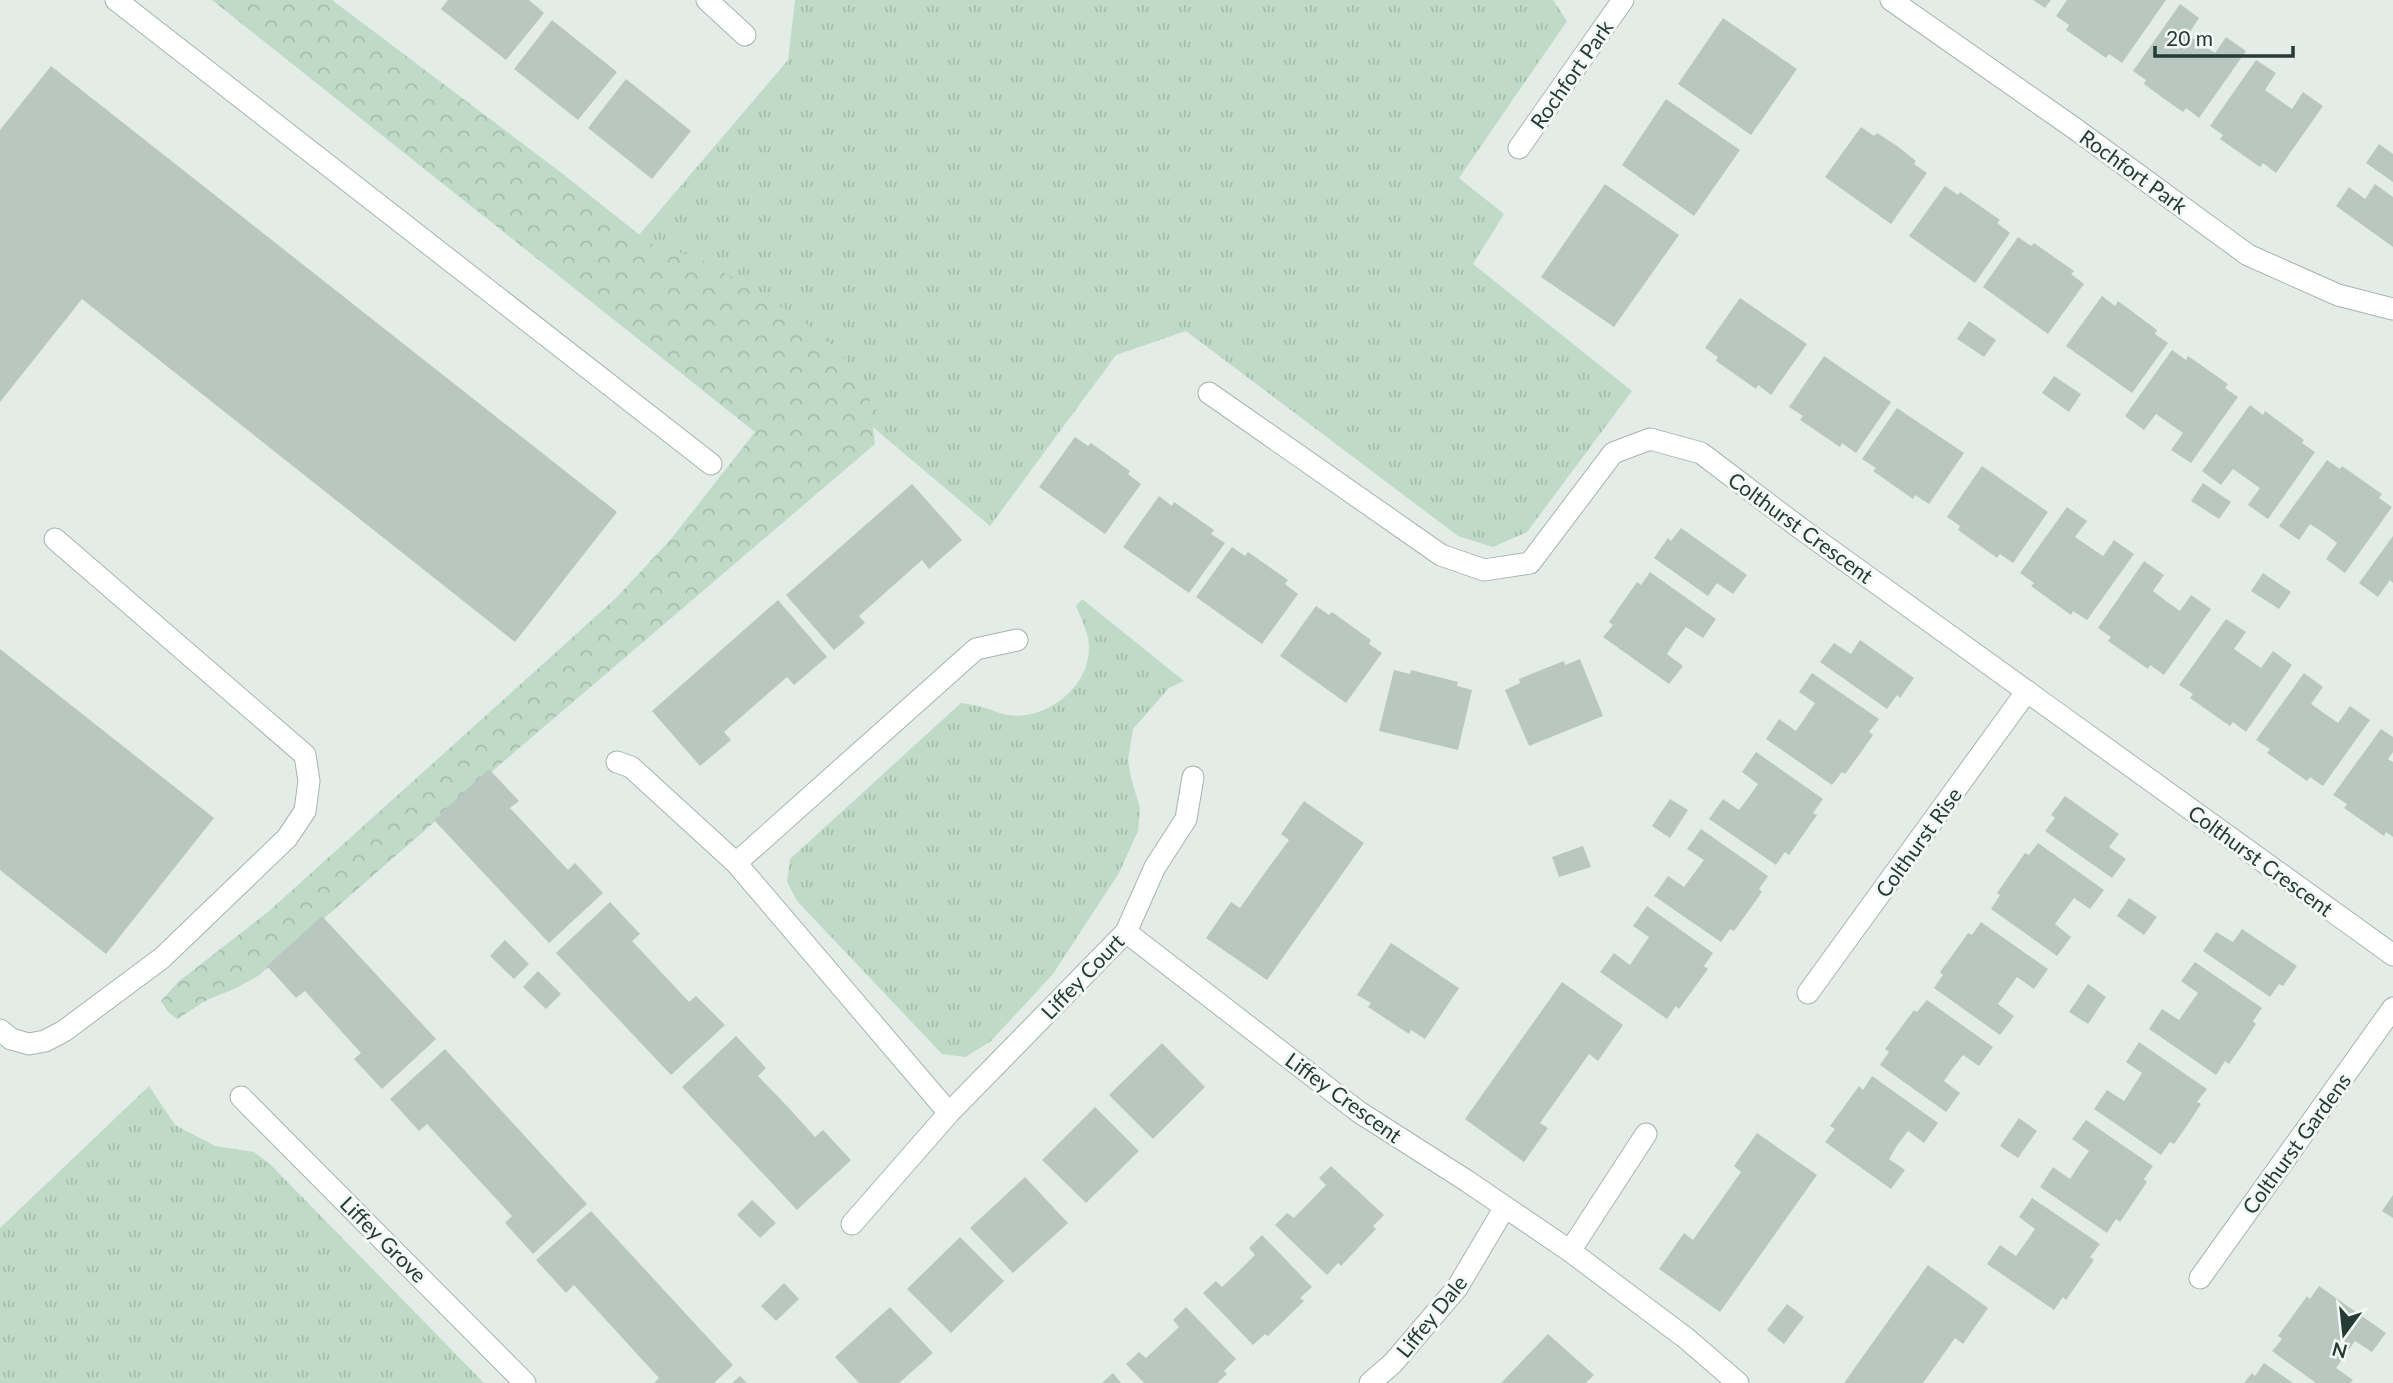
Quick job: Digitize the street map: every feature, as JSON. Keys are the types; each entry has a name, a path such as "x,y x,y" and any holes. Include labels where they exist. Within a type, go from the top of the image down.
{"street":[{"path":"116,0 711,464"},
{"path":"707,0 745,35"},
{"name":"Rochfort Park","path":"1519,148 1623,0"},
{"name":"Rochfort Park","path":"1891,0 2074,128 2248,256 2338,295 2393,309"},
{"name":"Colthurst Crescent","path":"1209,393 1441,555 1484,570 1530,563 1613,453 1650,439 1700,453 2393,955"},
{"path":"4,1040 29,1044 45,1041 64,1031 162,958 287,838 305,811 309,781 305,755 55,539"},
{"path":"736,863 976,649 1017,640"},
{"name":"Colthurst Rise","path":"1808,993 2027,691"},
{"path":"617,762 631,767 736,863 949,1113"},
{"name":"Liffey Court","path":"852,1224 949,1113 1126,932 1155,867 1186,819 1193,778"},
{"name":"Liffey Crescent","path":"1126,932 1359,1112 1570,1251 1687,1339 1738,1383"},
{"name":"Colthurst Gardens","path":"2200,1278 2393,1008"},
{"name":"Liffey Grove","path":"242,1097 525,1383"},
{"path":"1570,1251 1646,1134"},
{"name":"Liffey Dale","path":"1370,1383 1393,1363 1457,1289 1505,1207"}],"green space":[{"path":"212,0 332,0 563,174 651,244 698,258 762,294 808,325 839,351 869,394 875,444 518,749 258,976 207,1000 177,1019 161,1001 178,982 269,911 615,599 671,539 755,432"},
{"path":"795,0 1553,0 1567,21 1459,178 1504,214 1473,264 1632,391 1527,532 1493,547 1458,536 1186,331 1116,355 990,526 868,423 632,243 788,60"},
{"path":"1082,599 1184,681 1169,688 1133,729 1128,760 1140,808 1138,831 1119,873 1053,974 990,1042 965,1057 942,1054 797,901 787,882 790,859 961,703 1005,714 1022,715 1037,713 1063,698 1074,688 1087,662 1088,637 1076,606"},
{"path":"149,1086 175,1125 215,1146 254,1152 270,1164 484,1383 0,1383 0,1228"}],"building":[{"path":"448,0 529,0 544,13 506,60 441,9"},
{"path":"2033,0 2051,0 2045,8"},
{"path":"2067,0 2166,0 2122,63 2109,54 2106,58 2066,30 2069,25 2056,16"},
{"path":"2180,4 2199,18 2188,35 2215,53 2226,37 2246,51 2199,118 2186,108 2183,112 2163,98 2144,84 2146,80 2133,71"},
{"path":"1723,18 1797,69 1751,135 1678,84"},
{"path":"552,20 617,72 578,120 514,69"},
{"path":"2256,60 2276,73 2265,90 2292,109 2303,92 2323,106 2276,173 2263,163 2260,167 2220,139 2223,135 2210,126"},
{"path":"51,66 617,512 515,642 82,299 0,402 0,130"},
{"path":"626,79 691,131 652,179 588,128"},
{"path":"1666,99 1740,150 1694,216 1622,165"},
{"path":"1861,127 1874,136 1877,133 1897,146 1927,173 1891,224 1825,177"},
{"path":"2379,144 2393,154 2393,182 2366,163"},
{"path":"1605,184 1679,235 1614,327 1541,277"},
{"path":"2375,184 2393,197 2393,247 2336,206 2349,187 2365,199"},
{"path":"1945,186 1958,195 1960,192 2000,220 1997,223 2010,233 1975,283 1909,236"},
{"path":"2018,237 2031,246 2034,243 2074,271 2071,274 2084,284 2048,334 1983,287"},
{"path":"2102,296 2115,306 2118,301 2157,330 2155,334 2168,343 2132,393 2066,346"},
{"path":"1740,298 1807,344 1771,395 1758,385 1756,389 1716,361 1718,357 1705,348"},
{"path":"1969,321 1996,340 1984,357 1957,339"},
{"path":"2172,350 2186,360 2188,356 2228,384 2225,388 2238,397 2191,463 2171,450 2183,433 2156,414 2144,430 2125,416"},
{"path":"1824,356 1891,402 1856,453 1842,443 1840,447 1800,420 1803,416 1789,407"},
{"path":"2054,376 2081,394 2069,412 2042,393"},
{"path":"2250,405 2263,415 2265,411 2304,440 2302,443 2315,452 2268,519 2248,505 2260,488 2233,469 2221,485 2202,471"},
{"path":"1897,408 1964,453 1929,504 1915,495 1913,499 1873,471 1876,468 1862,459"},
{"path":"1075,437 1088,446 1091,443 1130,471 1128,474 1141,484 1105,534 1039,487"},
{"path":"2327,460 2340,469 2342,466 2382,494 2379,498 2392,507 2345,573 2326,559 2337,543 2324,533 2310,524 2299,540 2279,526"},
{"path":"1982,466 2048,512 2013,563 2000,554 1997,558 1958,530 1960,526 1947,517"},
{"path":"2203,483 2231,502 2219,519 2191,501"},
{"path":"912,484 962,540 929,569 922,560 859,616 865,623 834,650 786,595"},
{"path":"1159,496 1172,506 1174,502 1214,530 1211,534 1225,543 1189,593 1123,547"},
{"path":"2067,507 2087,521 2075,537 2103,556 2114,540 2134,554 2087,620 2073,611 2071,615 2031,586 2034,583 2020,573"},
{"path":"1681,528 1747,575 1733,594 1717,583 1708,596 1654,558 1668,538 1671,541"},
{"path":"2393,536 2393,583 2390,580 2378,597 2359,583"},
{"path":"1232,547 1245,556 1248,552 1288,580 1285,584 1298,594 1262,644 1196,597"},
{"path":"2144,561 2164,575 2153,591 2166,601 2180,611 2191,595 2211,609 2164,675 2150,665 2148,669 2108,641 2111,637 2098,628"},
{"path":"1650,572 1716,619 1703,638 1686,627 1676,640 1667,654 1683,666 1669,684 1603,637 1613,625 1609,622 1637,582 1641,585"},
{"path":"2263,573 2291,592 2279,609 2251,591"},
{"path":"778,600 827,657 794,685 787,677 724,732 731,740 700,766 652,711"},
{"path":"1316,606 1329,615 1332,612 1371,640 1369,644 1382,653 1346,703 1280,656"},
{"path":"2226,619 2246,632 2234,649 2261,668 2273,651 2292,665 2246,732 2233,722 2230,726 2190,698 2193,694 2179,685"},
{"path":"1860,640 1914,678 1900,698 1897,695 1887,709 1820,662 1834,643 1851,654"},
{"path":"0,649 214,818 106,954 0,870"},
{"path":"1580,659 1603,716 1529,746 1505,690 1520,683 1519,679 1564,661 1565,665"},
{"path":"1394,670 1410,674 1411,670 1458,682 1457,686 1472,690 1458,750 1379,731"},
{"path":"1812,673 1879,719 1869,732 1873,735 1859,755 1845,774 1842,772 1832,785 1766,739 1779,719 1796,731 1815,703 1799,692"},
{"path":"2304,673 2323,687 2311,704 2338,723 2350,706 2370,720 2323,786 2310,777 2307,781 2267,753 2270,749 2256,740"},
{"path":"2381,729 2393,737 2393,752 2388,759 2393,762 2393,837 2386,832 2384,836 2344,808 2347,804 2333,795"},
{"path":"1756,752 1823,799 1813,813 1817,815 1789,855 1785,852 1776,865 1709,819 1723,799 1739,810 1749,797 1758,784 1742,772"},
{"path":"489,769 519,801 510,808 568,870 575,863 603,893 549,943 434,820"},
{"path":"2065,796 2119,834 2109,847 2126,859 2112,878 2045,831 2055,818 2051,815"},
{"path":"1670,799 1688,810 1670,838 1652,826"},
{"path":"1304,801 1364,843 1267,980 1206,938 1231,902 1240,908 1289,840 1281,834"},
{"path":"1701,829 1768,876 1759,889 1762,892 1734,931 1730,929 1721,942 1654,896 1668,876 1684,887 1704,860 1687,849"},
{"path":"2038,843 2104,890 2090,909 2074,898 2055,924 2071,937 2057,956 1991,909 2000,895 1997,893 2025,853 2029,855"},
{"path":"1583,846 1591,867 1559,877 1552,857"},
{"path":"2129,898 2157,917 2144,935 2117,916"},
{"path":"610,902 640,934 632,941 689,1002 696,996 725,1025 671,1075 556,953"},
{"path":"1647,906 1713,953 1704,966 1708,969 1679,1009 1676,1006 1667,1019 1600,972 1614,953 1630,965 1649,937 1633,926"},
{"path":"322,916 436,1039 382,1089 354,1059 361,1053 305,991 296,998 267,966"},
{"path":"1981,922 2048,969 2034,989 2017,977 1998,1004 2014,1016 2000,1035 1934,988 1943,975 1940,972 1968,933 1972,935"},
{"path":"2242,929 2297,966 2283,986 2279,984 2270,997 2203,951 2216,932 2233,942"},
{"path":"505,940 529,964 514,979 490,956"},
{"path":"1391,943 1459,988 1425,1039 1411,1030 1409,1034 1368,1007 1371,1003 1357,995"},
{"path":"2195,962 2262,1008 2253,1021 2256,1024 2243,1044 2229,1064 2225,1061 2216,1075 2149,1029 2162,1009 2179,1020 2198,993 2181,981"},
{"path":"538,971 561,994 546,1009 523,987"},
{"path":"1562,982 1623,1025 1598,1061 1589,1054 1540,1123 1548,1128 1524,1162 1465,1119"},
{"path":"2088,984 2106,997 2088,1024 2069,1012"},
{"path":"1927,1000 1993,1047 1979,1066 1963,1055 1953,1068 1944,1081 1960,1093 1946,1112 1880,1065 1889,1052 1885,1049 1914,1010 1917,1012"},
{"path":"736,1036 766,1068 758,1076 815,1137 823,1130 851,1160 797,1210 682,1087"},
{"path":"2139,1042 2207,1089 2197,1102 2201,1104 2188,1124 2174,1144 2170,1142 2161,1155 2094,1109 2107,1090 2124,1101 2142,1073 2126,1062"},
{"path":"1162,1043 1205,1087 1153,1139 1109,1095"},
{"path":"445,1049 587,1204 533,1254 505,1223 512,1216 427,1124 419,1131 390,1099"},
{"path":"1872,1076 1938,1123 1924,1143 1908,1131 1898,1144 1889,1159 1905,1170 1891,1189 1825,1142 1835,1129 1830,1126 1859,1086 1863,1090"},
{"path":"1095,1107 1139,1151 1086,1203 1042,1160"},
{"path":"2019,1118 2037,1131 2018,1158 2000,1146"},
{"path":"2086,1120 2153,1166 2144,1179 2147,1182 2120,1222 2116,1219 2107,1233 2040,1187 2053,1167 2070,1179 2089,1151 2072,1139"},
{"path":"1757,1133 1817,1175 1720,1312 1659,1269 1684,1233 1693,1240 1741,1172 1734,1166"},
{"path":"1331,1166 1384,1215 1373,1226 1376,1229 1341,1266 1338,1263 1327,1275 1275,1225 1287,1213 1294,1218 1326,1185 1319,1178"},
{"path":"1025,1177 1068,1223 1013,1273 970,1228"},
{"path":"2393,1195 2393,1218 2382,1211"},
{"path":"2032,1198 2100,1244 2090,1257 2094,1260 2066,1300 2063,1297 2054,1310 1987,1264 2000,1245 2016,1256 2035,1229 2019,1217"},
{"path":"752,1200 776,1223 760,1238 737,1215"},
{"path":"591,1211 733,1365 714,1383 654,1383 659,1378 574,1285 566,1293 536,1260"},
{"path":"1262,1235 1312,1287 1300,1298 1304,1301 1268,1336 1265,1334 1253,1345 1203,1293 1216,1281 1222,1287 1239,1271 1255,1255 1249,1248"},
{"path":"960,1237 1004,1281 951,1333 907,1289"},
{"path":"1928,1265 1988,1308 1963,1344 1955,1338 1923,1383 1844,1383"},
{"path":"784,1283 799,1299 776,1321 761,1306"},
{"path":"2319,1286 2386,1333 2372,1352 2355,1341 2336,1368 2353,1380 2350,1383 2316,1383 2272,1351 2282,1339 2278,1336 2307,1296 2310,1299"},
{"path":"1787,1304 1804,1317 1784,1344 1767,1330"},
{"path":"890,1307 933,1353 899,1383 859,1383 835,1357"},
{"path":"1186,1307 1236,1359 1224,1371 1227,1374 1217,1383 1144,1383 1126,1364 1139,1352 1146,1358 1179,1327 1173,1320"},
{"path":"1548,1334 1594,1375 1586,1383 1501,1383"},
{"path":"2264,1363 2293,1383 2244,1383 2252,1373 2255,1376"},
{"path":"1113,1373 1121,1383 1102,1383"},
{"path":"740,1376 747,1383 732,1383"}]}
